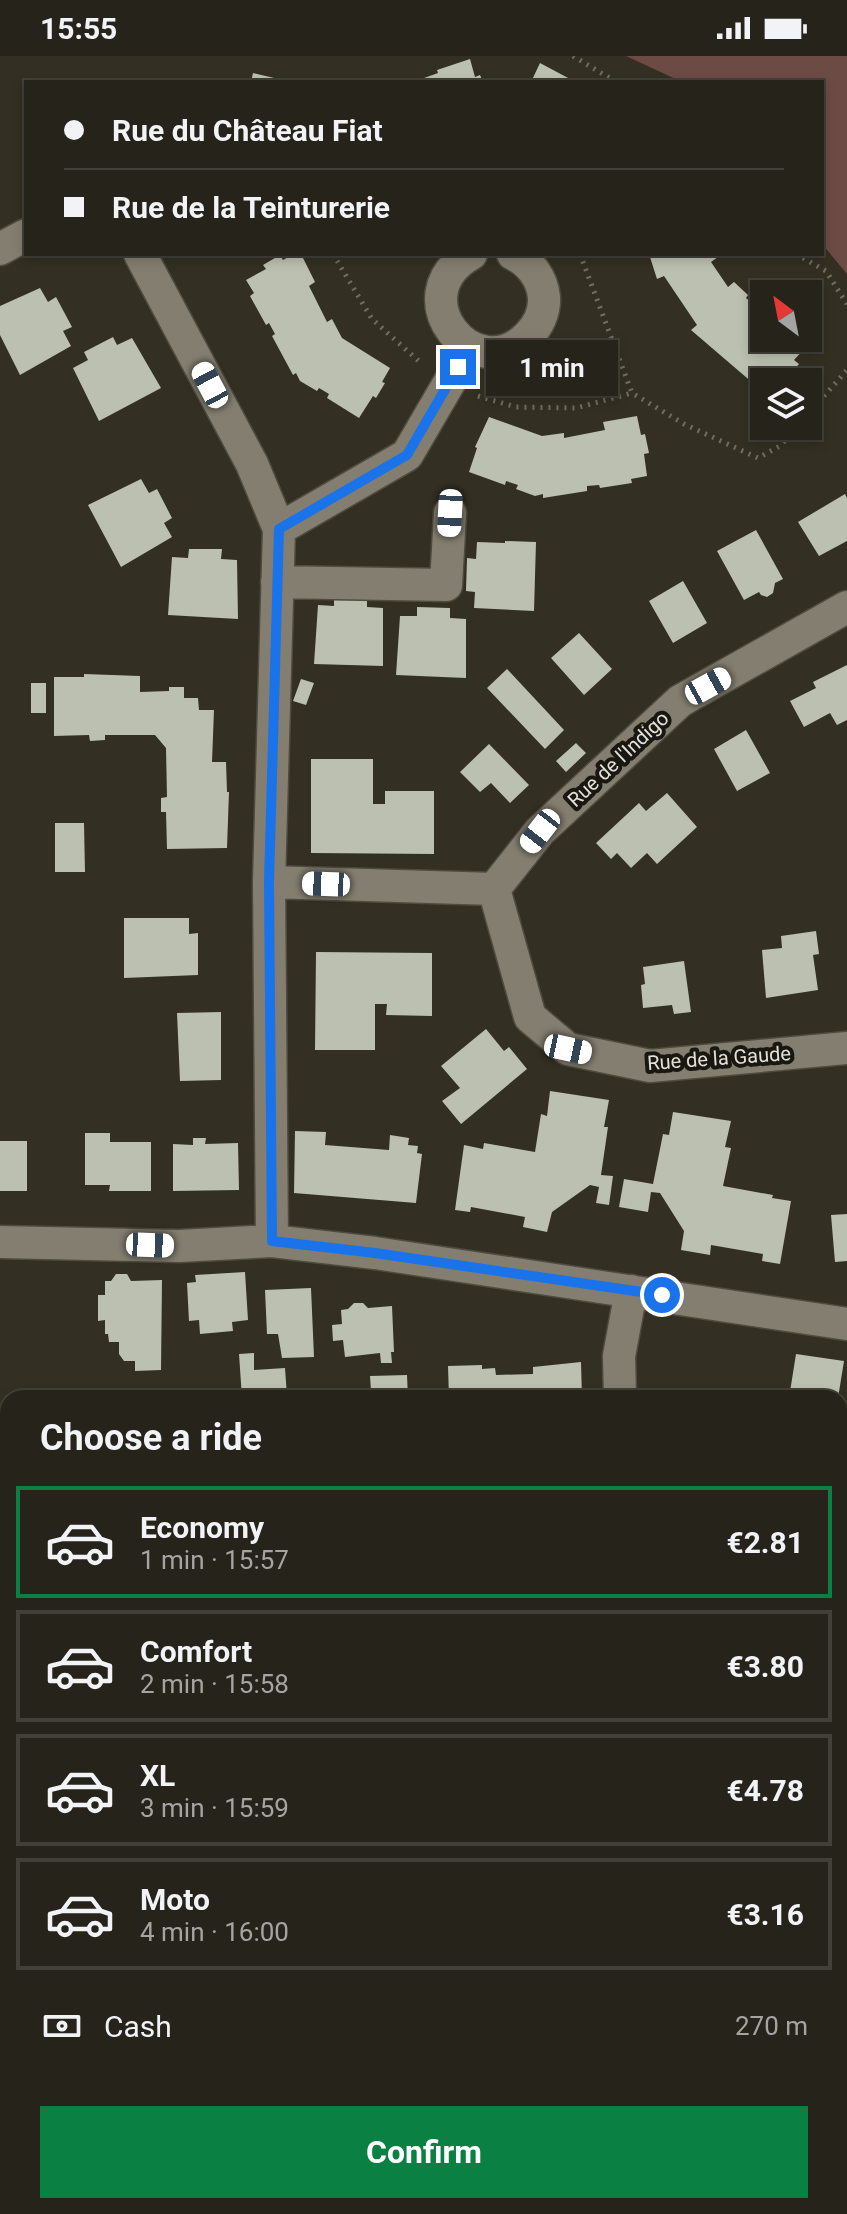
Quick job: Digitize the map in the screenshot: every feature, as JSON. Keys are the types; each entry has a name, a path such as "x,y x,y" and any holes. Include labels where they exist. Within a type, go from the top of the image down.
{"street":[{"path":"0,249 24,236"},
{"path":"141,256 252,464 279,529 269,882 272,1241"},
{"path":"468,256 456,264 446,277 441,292 441,309 446,324 456,338 470,347 496,351 521,344 534,331 542,315 544,298 540,280 530,265 516,256"},
{"path":"279,529 407,455 470,347"},
{"path":"277,582 446,585 450,513"},
{"name":"Rue de l'Indigo","path":"494,889 540,831 680,701 847,607"},
{"path":"269,882 494,889"},
{"name":"Rue de la Gaude","path":"494,889 530,1017 568,1049 650,1066 847,1048"},
{"path":"0,1242 179,1246 272,1241 847,1324"},
{"path":"620,1390 619,1356 631,1291"}],"path":[{"path":"573,56 613,80"},
{"path":"581,256 632,393 684,424 758,458 785,440"},
{"path":"800,256 826,271 847,304"},
{"path":"822,398 847,370"}],"shaded area":[{"path":"626,56 847,56 847,274 824,246 824,80 678,80"}],"building":[{"path":"470,59 475,77 480,75 482,80 419,80 438,73 437,70"},
{"path":"540,63 570,79 570,80 532,80"},
{"path":"253,73 283,80 251,80"},
{"path":"278,256 283,260 290,256 302,256 315,282 309,286 327,322 332,319 342,338 390,368 376,398 373,396 359,418 327,398 329,394 300,381 296,373 293,375 272,336 275,334 269,323 266,325 250,296 254,293 246,280 266,269 263,265"},
{"path":"650,256 718,256 711,262 728,287 734,282 748,295 750,352 801,352 794,360 799,364 796,368 750,368 750,381 691,330 697,325 664,276 657,279"},
{"path":"40,288 48,302 56,297 72,327 63,331 71,346 20,375 0,335 0,306"},
{"path":"113,337 117,345 132,338 161,388 99,421 73,368 88,360 84,352"},
{"path":"637,416 649,453 644,454 647,476 631,479 632,483 600,488 599,485 587,486 587,491 543,498 543,494 535,496 516,489 518,485 506,481 505,485 469,472 475,447 489,417 542,436 564,433 564,438 605,430 603,422"},
{"path":"141,479 149,493 157,489 172,518 164,523 172,537 121,567 88,505"},
{"path":"845,494 847,541 819,556 798,522"},
{"path":"756,530 783,579 775,583 773,593 767,597 759,592 744,600 717,551"},
{"path":"477,542 536,542 534,611 474,608 475,592 466,591 467,558 476,559"},
{"path":"189,549 222,549 221,559 237,560 238,619 168,615 172,557 188,558"},
{"path":"683,581 707,623 673,643 649,601"},
{"path":"334,597 367,598 367,607 383,608 383,666 314,664 318,605 334,606"},
{"path":"417,607 450,608 450,618 466,619 466,678 396,675 400,616 417,616"},
{"path":"579,633 612,669 584,695 551,658"},
{"path":"847,665 847,720 837,725 830,713 804,727 790,701 816,688 813,682"},
{"path":"507,669 564,730 545,749 487,688"},
{"path":"84,674 140,676 140,692 184,687 184,698 198,698 199,710 214,710 212,762 226,762 229,792 227,848 167,849 166,812 161,812 161,798 167,797 166,748 155,735 105,735 105,740 90,741 89,735 54,736 54,677 84,677"},
{"path":"301,679 314,683 306,705 293,701"},
{"path":"31,683 46,683 46,713 31,713"},
{"path":"746,730 770,773 737,791 714,749"},
{"path":"576,743 586,753 566,772 556,761"},
{"path":"489,744 529,785 510,803 491,783 480,792 460,772"},
{"path":"311,759 373,759 373,804 385,804 385,791 434,791 434,854 311,853"},
{"path":"667,793 697,827 657,864 647,853 631,868 617,853 611,859 596,843 639,803 646,811"},
{"path":"55,823 84,823 85,872 55,872"},
{"path":"124,918 189,918 189,934 198,933 198,975 124,978"},
{"path":"816,931 819,954 813,955 818,990 766,998 762,950 782,948 781,936"},
{"path":"316,952 432,953 432,1016 386,1015 387,1004 375,1004 375,1050 315,1050"},
{"path":"684,961 691,1012 674,1014 672,1005 643,1008 643,967"},
{"path":"221,1012 221,1080 180,1081 177,1013"},
{"path":"486,1029 504,1051 509,1047 527,1069 461,1124 442,1101 460,1088 441,1066"},
{"path":"550,1091 609,1100 601,1175 613,1176 609,1205 596,1203 599,1187 590,1185 552,1212 547,1232 523,1227 525,1217 471,1207 470,1212 455,1210 464,1145 483,1149 484,1143 535,1152 541,1114 547,1116"},
{"path":"673,1112 731,1121 725,1147 731,1148 723,1186 791,1201 780,1264 762,1261 763,1254 711,1245 710,1255 681,1250 684,1231 660,1193 651,1192 648,1212 619,1207 624,1179 653,1184 663,1134 669,1135"},
{"path":"295,1131 326,1132 325,1145 389,1150 390,1135 409,1138 408,1145 418,1146 417,1153 422,1154 416,1203 294,1193"},
{"path":"85,1133 110,1133 110,1142 151,1142 151,1191 109,1191 110,1185 85,1185"},
{"path":"193,1138 206,1138 205,1144 238,1143 239,1190 173,1191 173,1144 193,1145"},
{"path":"0,1141 27,1141 27,1191 0,1191"},
{"path":"847,1214 847,1261 835,1262 831,1215"},
{"path":"245,1272 248,1320 232,1322 233,1331 200,1334 199,1320 189,1321 187,1283 196,1282 195,1275"},
{"path":"116,1274 127,1274 131,1281 162,1280 161,1370 135,1371 135,1361 124,1361 119,1354 119,1342 109,1342 108,1334 105,1334 105,1320 98,1321 98,1295 105,1295 105,1281 111,1281"},
{"path":"311,1288 314,1357 282,1358 278,1334 267,1334 265,1290"},
{"path":"354,1303 363,1303 368,1308 392,1306 392,1363 381,1363 380,1353 345,1357 343,1340 333,1341 332,1325 342,1324 341,1310 348,1309"},
{"path":"254,1353 254,1370 285,1368 287,1390 241,1390 239,1354"},
{"path":"796,1354 844,1361 839,1390 790,1390"},
{"path":"581,1362 582,1390 449,1390 448,1366 482,1365 482,1369 495,1368 496,1375 533,1374 533,1367"},
{"path":"407,1375 408,1390 371,1390 370,1376"}],"route":[{"path":"458,367 407,455 279,529 269,882 272,1241 662,1295"}]}
